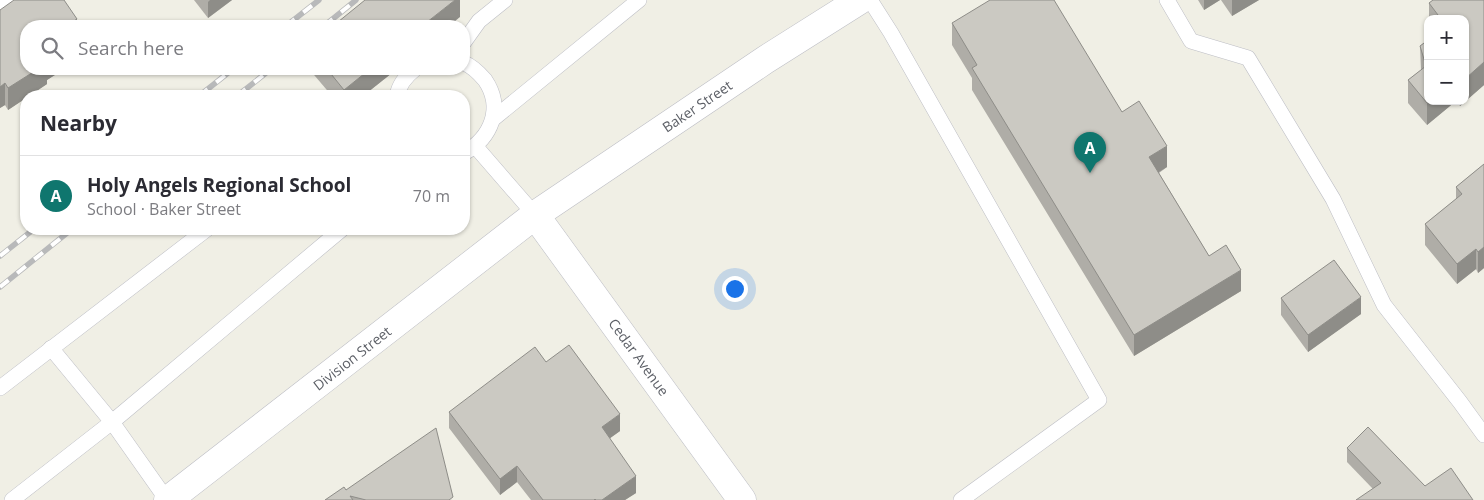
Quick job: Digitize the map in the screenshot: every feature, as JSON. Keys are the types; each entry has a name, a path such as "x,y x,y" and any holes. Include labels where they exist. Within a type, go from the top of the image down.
{"street":[{"path":"0,4 5,0"},
{"name":"Baker Street","path":"535,215 765,60 860,0"},
{"name":"Division Street","path":"168,500 535,215"},
{"name":"Cedar Avenue","path":"535,215 742,500"}],"lane":[{"path":"470,34 479,21 505,0"},
{"path":"493,119 638,0"},
{"path":"870,0 891,33 1099,400 961,500"},
{"path":"1167,0 1191,42 1248,58 1333,199 1384,305 1484,435"},
{"path":"470,67 480,74 489,87 494,103 493,119 486,134 470,150 535,215"},
{"path":"398,90 408,75"},
{"path":"0,388 199,235"},
{"path":"12,500 112,422 335,235"},
{"path":"51,348 112,422 168,500"}],"building":[{"path":"14,0 64,0 77,19 20,20 20,75 29,75 8,88 5,83 0,87 0,10"},
{"path":"365,0 455,0 430,20 340,20"},
{"path":"990,0 1054,0 1122,112 1139,101 1167,146 1149,157 1209,256 1226,245 1241,270 1134,335 972,68 977,65 952,23"},
{"path":"1433,0 1484,0 1484,62 1469,75 1469,15 1438,15 1429,3"},
{"path":"1424,43 1424,59 1420,46"},
{"path":"1424,68 1424,99 1408,80"},
{"path":"332,75 363,75 344,90"},
{"path":"1484,164 1484,247 1478,252 1476,249 1457,264 1425,224 1462,194 1456,187"},
{"path":"1334,260 1361,297 1308,335 1281,298"},
{"path":"569,345 620,414 602,427 636,476 602,500 543,500 517,466 500,479 449,412 535,347 546,362"},
{"path":"1368,427 1425,486 1451,468 1473,500 1356,500 1381,483 1347,448"},
{"path":"436,428 453,497 449,500 366,500 350,496 353,500 325,500 344,487 346,490"}],"railway":[{"path":"294,20 319,0"},
{"path":"331,20 356,0"},
{"path":"207,90 225,75"},
{"path":"245,90 263,75"},
{"path":"0,256 26,235"},
{"path":"0,287 65,235"}],"place":[{"name":"Holy Angels Regional School","path":"1090,173"}]}
